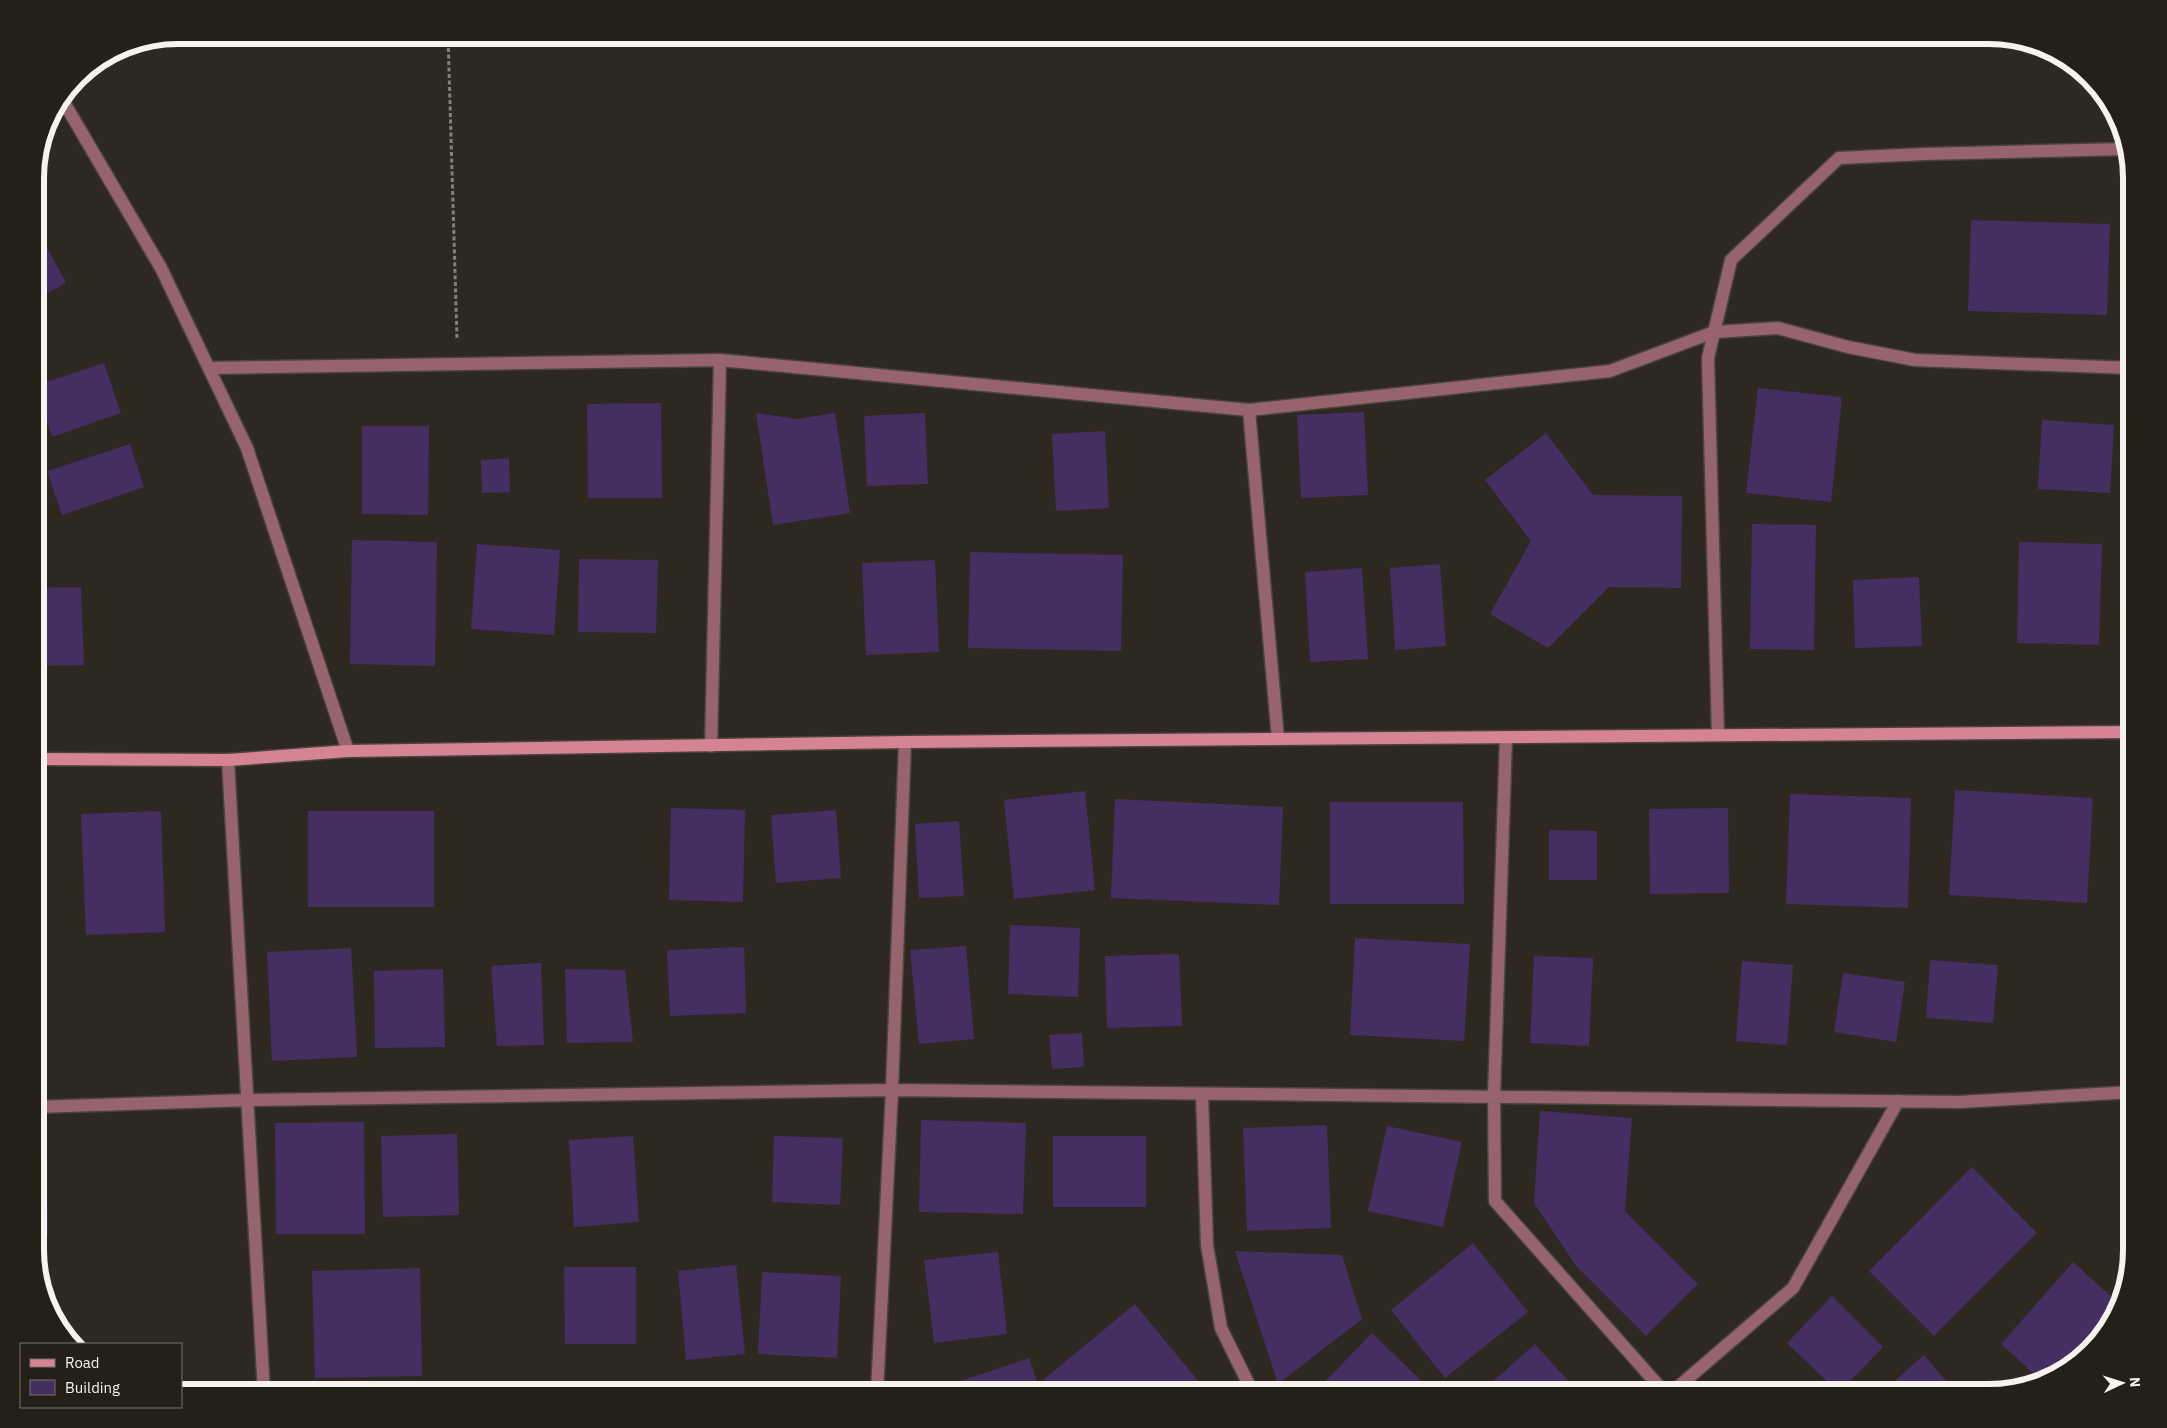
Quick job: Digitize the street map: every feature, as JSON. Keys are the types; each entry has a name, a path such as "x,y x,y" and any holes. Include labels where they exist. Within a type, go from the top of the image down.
{"main road":[{"path":"44,759 228,760 348,751 905,742 2123,732"}],"street":[{"path":"66,105 161,268 247,448 348,751"},
{"path":"1718,735 1708,358 1730,260 1840,158 2120,149"},
{"path":"209,368 720,360 1249,410 1610,371 1714,332 1778,328 1848,347 1915,360 2123,368"},
{"path":"711,746 720,360"},
{"path":"1249,410 1278,739"},
{"path":"1506,737 1494,1097 1495,1201 1657,1384"},
{"path":"876,1384 892,1090 905,742"},
{"path":"228,760 264,1384"},
{"path":"44,1107 248,1100 892,1090 1898,1102 1959,1102 2123,1093"},
{"path":"1202,1094 1207,1245 1210,1264 1221,1328 1249,1384"},
{"path":"1681,1384 1793,1288 1898,1102"}],"path":[{"path":"448,44 458,364"}],"building":[{"path":"2057,62 2072,73 2070,75"},
{"path":"1971,220 2110,224 2107,315 1968,311"},
{"path":"44,242 66,283 44,295"},
{"path":"104,363 121,413 52,437 44,413 44,383"},
{"path":"1758,388 1842,397 1831,502 1746,493"},
{"path":"661,403 662,498 588,498 587,404"},
{"path":"1364,412 1368,495 1301,498 1297,415"},
{"path":"756,413 797,419 835,413 850,513 773,525"},
{"path":"925,413 928,484 867,486 864,416"},
{"path":"2042,420 2114,425 2110,493 2038,489"},
{"path":"362,426 429,426 428,515 362,514"},
{"path":"1105,431 1109,508 1056,511 1052,434"},
{"path":"1546,433 1593,495 1682,496 1681,588 1609,587 1548,648 1490,614 1531,541 1485,480"},
{"path":"130,444 144,487 62,515 47,471"},
{"path":"509,458 510,492 482,493 481,460"},
{"path":"1752,524 1816,525 1814,650 1750,649"},
{"path":"352,540 437,542 435,666 350,664"},
{"path":"2019,542 2102,544 2099,645 2017,643"},
{"path":"477,544 560,550 554,635 471,629"},
{"path":"970,552 1123,555 1121,651 968,648"},
{"path":"579,559 658,560 656,633 578,632"},
{"path":"935,560 939,652 866,655 862,563"},
{"path":"1440,564 1446,646 1395,650 1390,568"},
{"path":"1362,568 1368,659 1310,662 1305,572"},
{"path":"1919,577 1922,646 1855,648 1853,580"},
{"path":"81,587 84,665 44,666 44,588"},
{"path":"1955,790 2093,798 2087,903 1949,895"},
{"path":"1085,791 1095,890 1014,899 1004,800"},
{"path":"1790,794 1911,798 1908,908 1786,904"},
{"path":"1115,799 1283,807 1279,905 1111,898"},
{"path":"1330,802 1463,802 1464,904 1330,904"},
{"path":"671,808 745,810 743,902 669,900"},
{"path":"1728,808 1729,893 1650,894 1649,809"},
{"path":"836,810 841,878 776,883 771,815"},
{"path":"161,811 165,932 86,935 81,814"},
{"path":"308,811 434,811 434,907 308,907"},
{"path":"959,821 964,896 919,898 915,824"},
{"path":"1549,830 1597,831 1597,880 1549,880"},
{"path":"1010,925 1080,928 1078,997 1008,994"},
{"path":"1355,938 1470,944 1464,1041 1350,1035"},
{"path":"966,946 974,1039 919,1044 910,950"},
{"path":"744,947 746,1013 670,1016 667,950"},
{"path":"351,948 357,1057 272,1061 267,952"},
{"path":"1179,954 1182,1026 1107,1028 1105,956"},
{"path":"1534,956 1593,958 1589,1046 1530,1043"},
{"path":"1930,960 1998,965 1993,1023 1926,1018"},
{"path":"1742,961 1793,965 1787,1045 1736,1041"},
{"path":"541,963 544,1045 497,1046 491,966"},
{"path":"443,969 445,1047 375,1048 374,971"},
{"path":"565,969 625,970 633,1042 567,1043"},
{"path":"1843,973 1905,982 1896,1042 1834,1032"},
{"path":"1082,1033 1084,1067 1052,1069 1049,1035"},
{"path":"1540,1111 1632,1118 1625,1211 1698,1284 1646,1336 1576,1266 1534,1203"},
{"path":"921,1120 1026,1123 1023,1214 919,1212"},
{"path":"364,1122 365,1234 276,1234 275,1123"},
{"path":"1327,1125 1331,1228 1247,1231 1243,1128"},
{"path":"1387,1126 1462,1142 1443,1227 1368,1211"},
{"path":"457,1134 459,1215 383,1217 381,1136"},
{"path":"633,1136 639,1222 574,1227 569,1140"},
{"path":"774,1136 843,1138 840,1205 772,1202"},
{"path":"1053,1136 1146,1136 1146,1207 1053,1207"},
{"path":"44,1140 47,1140 48,1236 44,1236"},
{"path":"1972,1167 2037,1233 1934,1336 1869,1271"},
{"path":"1473,1243 1528,1312 1445,1378 1391,1310"},
{"path":"1235,1251 1342,1255 1362,1319 1278,1384"},
{"path":"998,1252 1007,1334 934,1343 924,1260"},
{"path":"2073,1262 2114,1299 2101,1325 2090,1339 2064,1362 2040,1374 2036,1376 2001,1344"},
{"path":"736,1265 745,1354 686,1360 678,1271"},
{"path":"564,1267 636,1267 636,1344 565,1344"},
{"path":"420,1268 422,1376 315,1378 312,1271"},
{"path":"762,1272 841,1276 837,1358 758,1354"},
{"path":"1832,1296 1883,1347 1848,1384 1830,1384 1787,1343"},
{"path":"1135,1304 1201,1384 1046,1384 1043,1380"},
{"path":"1372,1333 1425,1384 1323,1384"},
{"path":"1535,1344 1571,1384 1490,1384"},
{"path":"1924,1355 1948,1384 1891,1384"},
{"path":"1029,1358 1038,1384 952,1384"}]}
